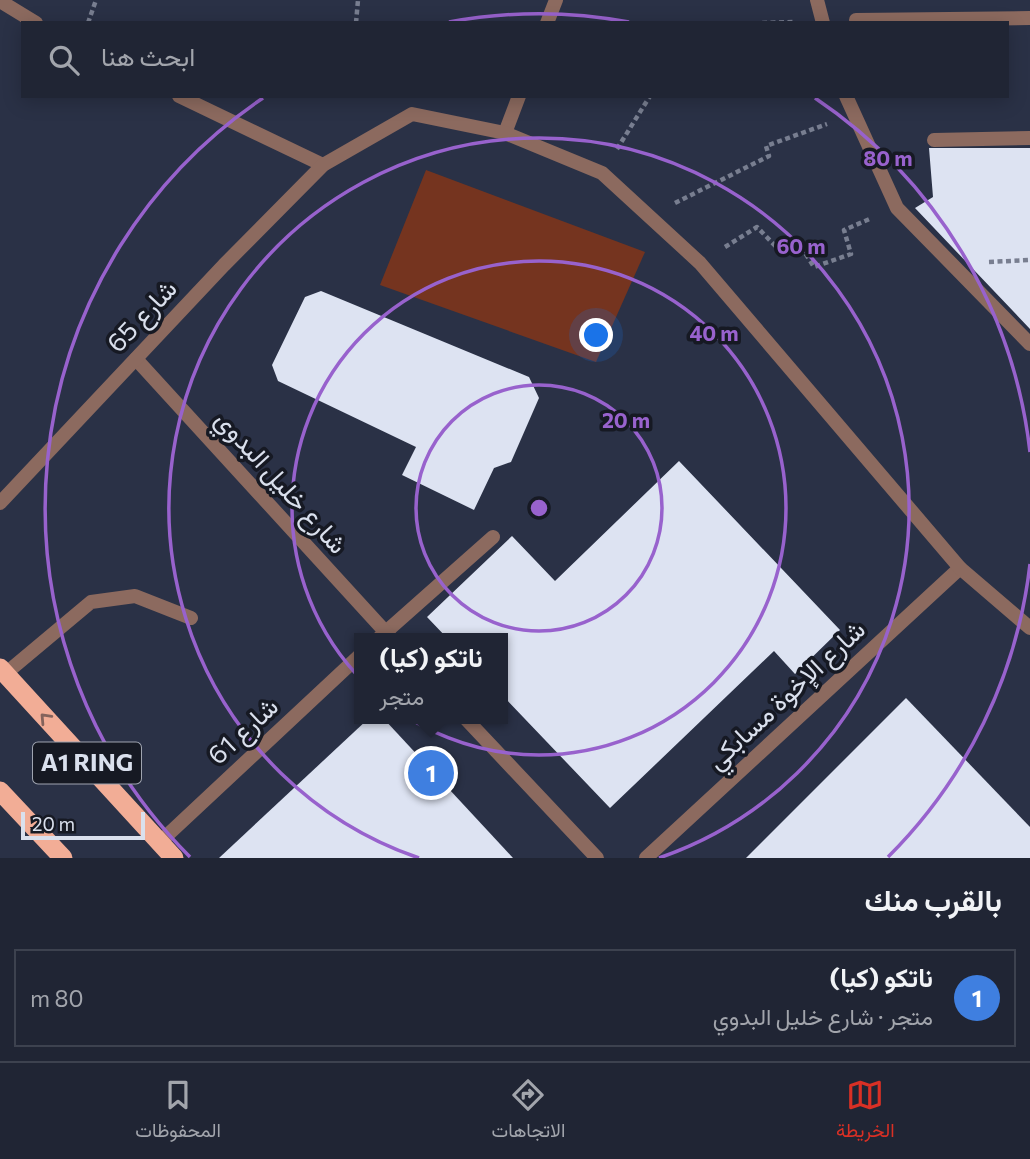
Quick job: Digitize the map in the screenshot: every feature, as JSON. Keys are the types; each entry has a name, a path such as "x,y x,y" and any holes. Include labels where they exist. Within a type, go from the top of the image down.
{"highway":[{"name":"A1 RING","path":"3,671 174,858"},
{"path":"0,791 63,858"}],"street":[{"path":"548,21 556,0"},
{"path":"817,0 822,21"},
{"path":"0,1 33,21"},
{"path":"856,20 1030,18"},
{"path":"183,98 323,165"},
{"path":"505,132 518,98"},
{"path":"847,98 897,208 1030,344"},
{"name":"شارع 65","path":"0,503 323,165 412,114 505,132 601,173"},
{"path":"934,140 1030,138"},
{"path":"601,173 646,217 700,263 960,568 1030,628"},
{"name":"شارع خليل البدوي","path":"136,359 382,633"},
{"path":"388,633 493,537"},
{"name":"شارع الإخوة مسابكي","path":"646,858 960,568"},
{"path":"3,671 91,602 135,596 191,618"},
{"name":"شارع 61","path":"160,842 354,661"},
{"path":"472,724 597,858"}],"path":[{"path":"89,21 96,0"},
{"path":"356,21 358,0"},
{"path":"601,173 649,98"},
{"path":"646,217 769,156 766,146 854,114"},
{"path":"700,263 757,227 783,254 802,248 814,267 851,254 844,230 897,208"}],"shaded area":[{"path":"426,170 645,252 596,362 380,285"}],"building":[{"path":"929,148 1030,148 1030,329 915,208 933,197"},
{"path":"321,291 529,377 539,398 511,462 494,468 474,510 402,475 416,447 278,381 272,365 305,297"},
{"path":"679,461 840,630 795,674 774,651 610,808 508,701 508,633 442,633 427,617 512,536 555,581"},
{"path":"906,698 1030,827 1030,858 746,858"},
{"path":"363,724 389,724 513,858 219,858"}],"place":[{"name":"ناتكو (كيا)","path":"431,773"}]}
